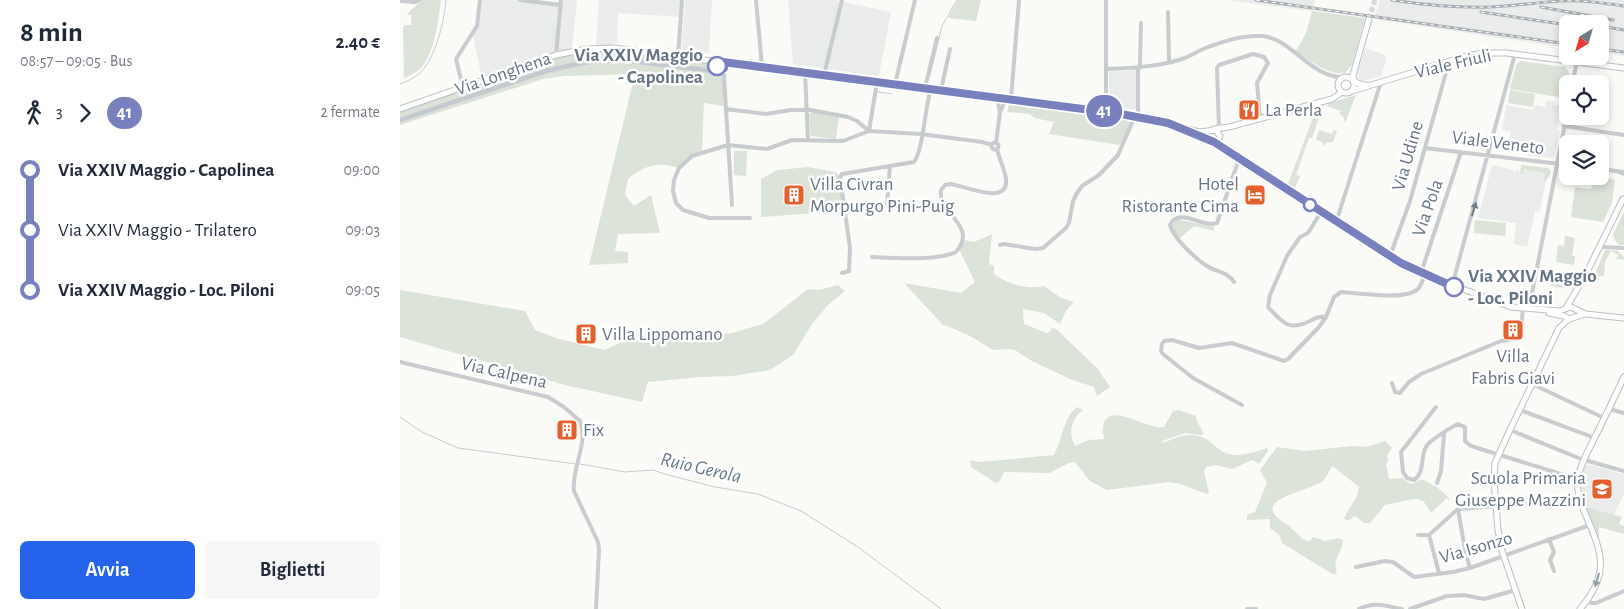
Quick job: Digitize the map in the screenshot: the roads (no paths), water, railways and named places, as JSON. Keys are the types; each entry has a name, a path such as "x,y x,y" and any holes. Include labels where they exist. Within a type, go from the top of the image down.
{"street":[{"path":"400,1 415,2 419,0"},
{"path":"464,88 456,59 477,26 480,0"},
{"path":"520,0 561,2 556,55"},
{"path":"678,56 682,0"},
{"path":"756,0 762,67"},
{"path":"824,75 842,0"},
{"path":"895,84 915,0"},
{"path":"872,257 912,258 945,256 956,252 963,240 962,231 942,201 941,190 945,185 950,184 992,194 1001,192 1004,187 1006,180 997,149 993,148 1000,112 1008,99 1019,0"},
{"path":"1106,0 1106,112"},
{"path":"1168,12 1170,62"},
{"path":"1180,127 1207,139 1206,135 1328,98 1334,98 1342,92 1352,91 1355,85 1353,71 1369,19"},
{"path":"1000,245 1035,249 1043,248 1066,228 1069,223 1073,201 1082,186 1098,175 1118,156 1137,116 1141,23"},
{"path":"1106,69 1139,68 1170,62 1229,41 1256,36 1269,36 1286,46 1313,67 1332,75 1345,77 1364,86 1372,85"},
{"path":"924,88 937,38"},
{"name":"Via Longhena","path":"400,109 556,55 614,48 1137,116 1180,127"},
{"path":"941,90 950,49"},
{"path":"1260,118 1257,83 1268,66 1266,59 1263,56 1253,54 1217,68 1218,132 1223,147 1390,256 1423,274 1503,304 1624,318"},
{"name":"Viale Friuli","path":"1352,91 1448,62 1482,54 1515,54 1559,60"},
{"path":"1452,286 1515,54"},
{"path":"723,62 732,205"},
{"name":"Via Udine","path":"1390,256 1410,201 1448,62"},
{"name":"Viale Friuli","path":"1600,65 1624,68"},
{"path":"1328,98 1345,77 1353,71"},
{"path":"805,72 808,139"},
{"path":"1332,75 1342,92"},
{"path":"868,131 876,82"},
{"path":"1335,221 1381,82"},
{"path":"842,272 849,271 850,248 840,176 842,174 914,162 918,153 931,89"},
{"path":"999,98 1000,112"},
{"path":"726,110 766,114 806,109 848,117 857,121 868,131"},
{"path":"1392,383 1395,392 1400,393 1409,382 1421,374 1501,341 1520,338 1564,126 1624,135"},
{"path":"1180,127 1199,132 1218,132"},
{"path":"750,218 709,218 679,207 674,197 674,180 679,168 692,156 728,145 767,148 788,141 808,139 843,141 868,131 921,134 994,144"},
{"name":"Viale Veneto","path":"1425,148 1557,164"},
{"name":"Via Pola","path":"1423,274 1461,152"},
{"path":"1234,282 1232,278 1206,265 1194,256 1173,232 1170,225 1174,219 1179,217 1211,225 1217,223 1239,159"},
{"path":"890,166 887,204 901,205"},
{"path":"1609,170 1624,173"},
{"path":"1522,609 1504,556 1498,530 1494,472 1498,454 1624,198"},
{"path":"1321,212 1308,232 1300,238 1287,256 1270,296 1268,306 1284,323 1292,326 1302,325 1318,317 1326,317"},
{"path":"1600,247 1624,248"},
{"path":"1242,404 1200,383 1184,372 1163,354 1161,351 1162,344 1167,340 1172,340 1199,348 1232,344 1284,361 1320,326 1334,297 1340,292 1380,296 1414,292 1420,287 1423,274"},
{"name":"Via Calpena","path":"400,362 552,399 582,424 581,444 573,484 574,491 596,536 599,549 596,609"},
{"path":"1580,609 1598,581 1601,562 1598,544 1580,500 1577,479 1584,460 1624,378"},
{"path":"1532,384 1604,418"},
{"path":"1436,407 1401,452 1405,477 1414,480 1419,476 1424,451 1428,443 1457,425 1466,428 1465,441 1468,445 1577,479"},
{"path":"1609,409 1624,413"},
{"path":"1520,410 1595,438"},
{"path":"1510,430 1584,460 1624,471"},
{"path":"1437,483 1442,471 1444,434"},
{"path":"1418,535 1429,535 1458,509 1580,500"},
{"path":"1458,509 1470,568"},
{"name":"Via Isonzo","path":"1356,567 1385,561 1400,565 1412,576 1453,572 1470,568 1590,525"},
{"path":"1429,535 1439,573"},
{"path":"1549,540 1554,552 1550,560 1554,571"},
{"path":"1410,609 1448,596 1464,595 1484,599 1516,590"},
{"path":"1588,599 1591,603 1596,603 1624,591"},
{"path":"1359,609 1370,605 1402,609"},
{"path":"1247,609 1256,609"}],"waterway":[{"path":"400,84 418,75 431,58 441,29 446,0"},
{"path":"930,75 942,26 957,0"},
{"path":"400,120 546,71 581,63 630,61 721,72"},
{"path":"878,92 892,94"},
{"name":"Ruio Gerola","path":"400,417 422,432 458,448 576,464"},
{"name":"Ruio Gerola","path":"580,464 625,472 653,470 715,487 758,494 801,511 858,547 941,609"}],"tunnel":[{"path":"1369,19 1375,0"}],"railway":[{"path":"1256,0 1559,43"},
{"path":"1392,0 1428,5 1466,7 1571,1 1624,6"},
{"path":"1541,7 1613,20"},
{"path":"1481,12 1559,24"},
{"path":"1609,28 1624,30"},
{"path":"1609,50 1624,52"}],"place":[{"name":"Via XXIV Maggio - Capolinea","path":"717,66"},
{"name":"La Perla","path":"1249,110"},
{"name":"Villa Civran Morpurgo Pini-Puig","path":"794,195"},
{"name":"Hotel Ristorante Cima","path":"1255,195"},
{"name":"Via XXIV Maggio - Loc. Piloni","path":"1454,287"},
{"name":"Villa Fabris Giavi","path":"1513,330"},
{"name":"Villa Lippomano","path":"586,334"},
{"name":"Fix","path":"567,430"},
{"name":"Scuola Primaria Giuseppe Mazzini","path":"1602,489"}]}
